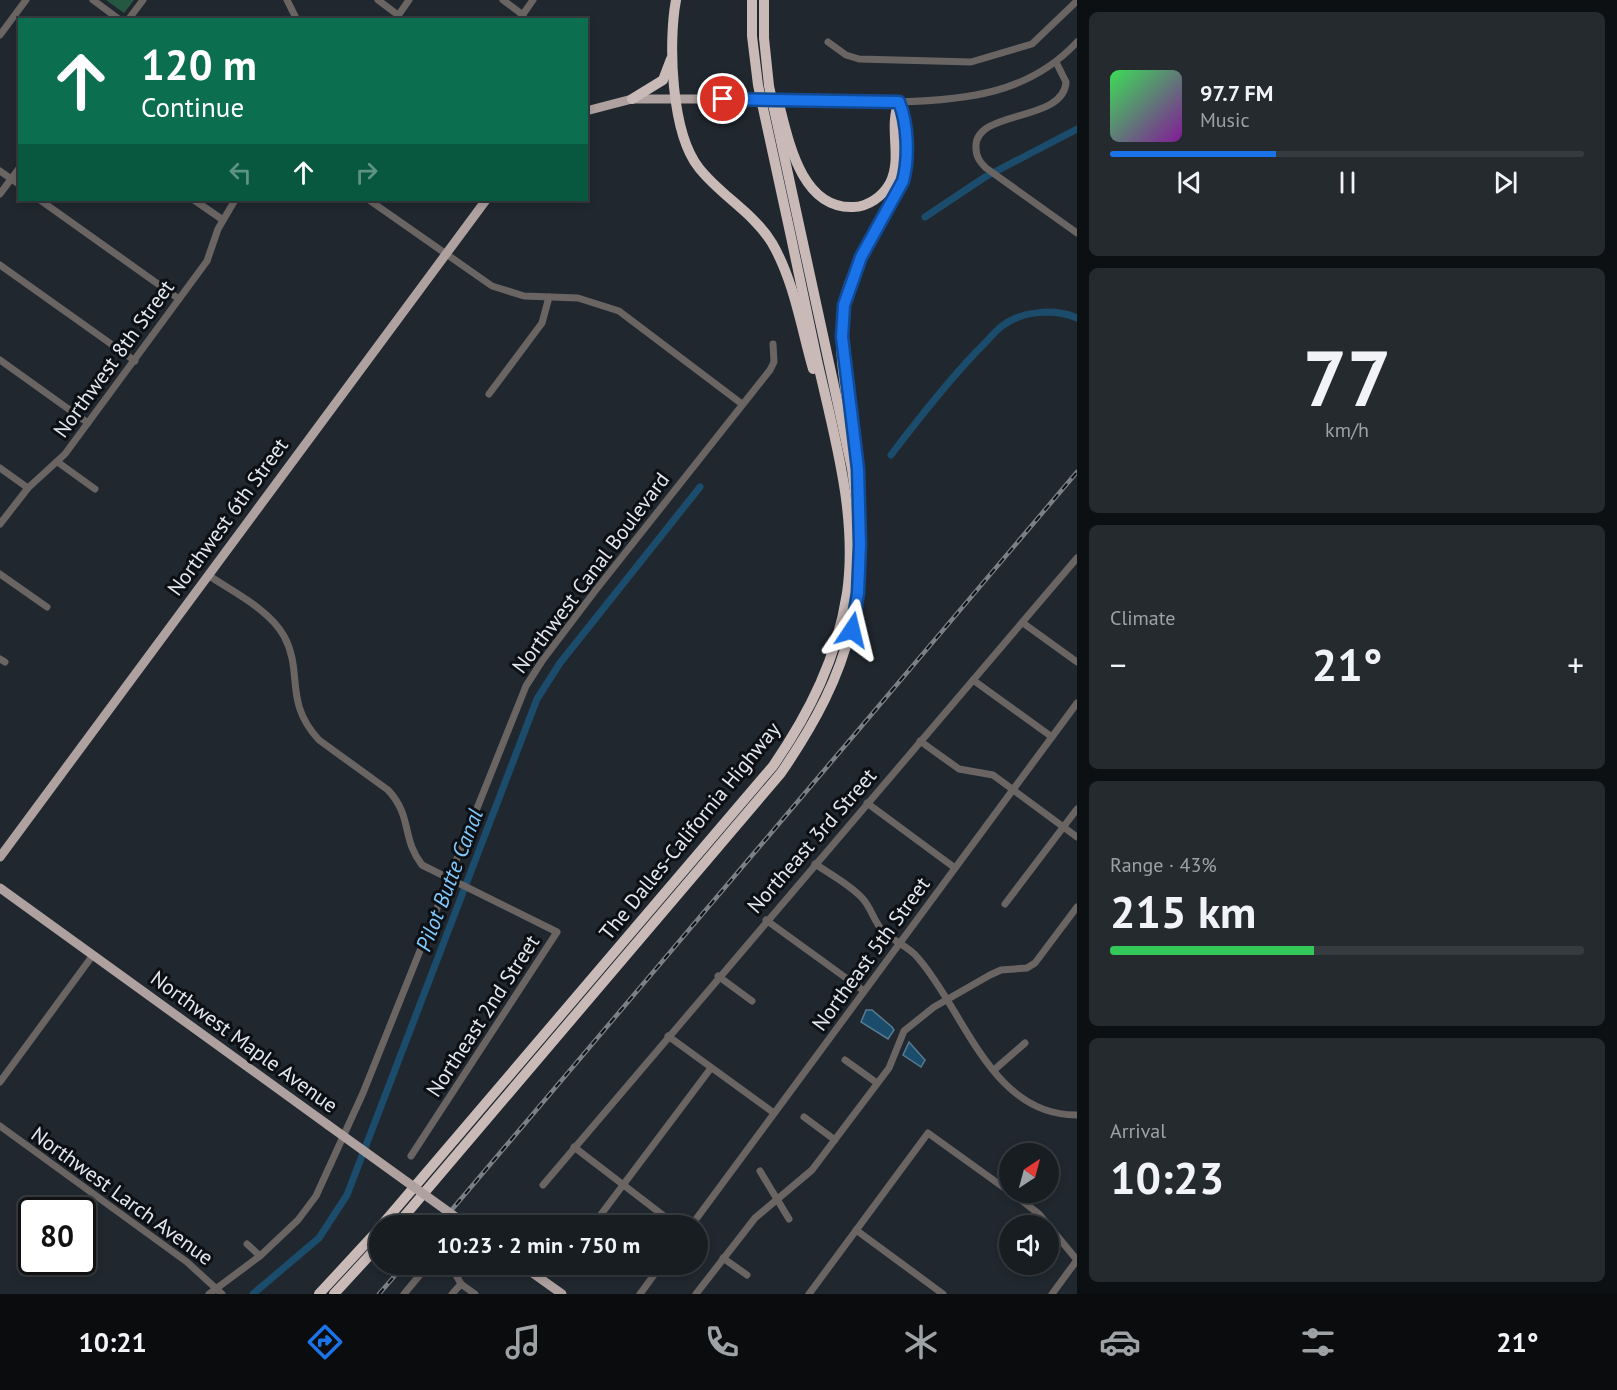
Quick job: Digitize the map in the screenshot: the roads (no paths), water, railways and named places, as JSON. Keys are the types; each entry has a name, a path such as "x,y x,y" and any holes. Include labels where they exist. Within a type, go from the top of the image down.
{"highway":[{"path":"676,0 672,20 672,55 676,98 688,150 699,168 759,225 782,263 834,438"},
{"name":"The Dalles-California Highway","path":"390,1215 748,798 796,732 828,668 841,629 848,590 847,509 834,438 758,85 752,36 752,0"},
{"name":"The Dalles-California Highway","path":"405,1215 756,805 806,737 838,674 852,630 858,593 860,545 858,510 852,469 769,86 764,38 764,0"},
{"path":"764,38 794,154 808,184 831,204 856,207 870,203 889,184 895,161 894,114 899,102"},
{"path":"632,99 663,80 672,55"},
{"path":"858,510 858,469 842,337 844,305 861,257 903,181 907,168 904,114 899,102"},
{"name":"The Dalles-California Highway","path":"319,1294 369,1239"},
{"path":"334,1294 369,1256"}],"main road":[{"path":"588,110 632,99 899,102"},
{"name":"Northwest 6th Street","path":"0,857 485,201"},
{"name":"Northwest Maple Avenue","path":"0,888 453,1215"},
{"path":"535,1275 562,1294"}],"street":[{"path":"0,35 26,0"},
{"path":"93,0 117,18"},
{"path":"130,18 143,0"},
{"path":"287,0 296,18"},
{"path":"378,0 397,17 409,0"},
{"path":"503,0 521,17 533,0"},
{"path":"828,42 846,55 859,59 914,62 987,60 1032,44 1077,1"},
{"path":"899,102 945,101 983,96 1014,85 1056,62 1077,42"},
{"path":"1056,62 1066,82 1062,95 1036,110 987,127 976,143 977,157 986,168 1077,233"},
{"path":"0,194 18,170"},
{"path":"0,171 18,184"},
{"path":"41,201 179,299"},
{"path":"195,201 223,220"},
{"name":"Northwest 8th Street","path":"0,524 28,488 58,463 135,361 207,261 223,220 234,201"},
{"path":"370,201 475,276 498,288 524,296 578,298 620,311 742,404"},
{"path":"0,265 135,361"},
{"path":"489,394 542,323 549,297"},
{"name":"Northwest Canal Boulevard","path":"209,1294 220,1291 260,1256 298,1221 316,1196 340,1147 452,882 492,767 533,674 599,585 774,362 773,345"},
{"path":"0,360 88,423"},
{"path":"58,463 95,489"},
{"path":"0,468 28,488"},
{"name":"Northeast 3rd Street","path":"543,1185 718,976 1077,558"},
{"path":"0,574 47,607"},
{"name":"Northeast 2nd Street","path":"208,575 264,614 283,634 291,658 297,707 310,730 319,740 388,790 405,816 413,853 422,865 556,932 411,1156"},
{"path":"1023,623 1077,662"},
{"path":"973,680 1052,737"},
{"name":"Northeast 5th Street","path":"699,1215 1077,703"},
{"path":"920,741 959,769 993,775 1077,837"},
{"path":"867,803 955,868"},
{"path":"1005,904 1077,809"},
{"path":"815,864 860,896 882,930 917,956 968,1038 1014,1090 1038,1107 1050,1112 1077,1115"},
{"path":"696,1294 755,1218 812,1170 888,1068 904,1031 946,1001 995,973 1027,968 1035,963 1077,907"},
{"path":"766,920 864,991"},
{"path":"0,1082 93,955"},
{"path":"718,976 752,1000"},
{"path":"668,1036 774,1113"},
{"path":"994,1070 1025,1043"},
{"path":"845,1060 877,1083"},
{"path":"601,1215 711,1068"},
{"path":"804,1117 835,1140"},
{"name":"Northwest Larch Avenue","path":"0,1126 187,1262 220,1291"},
{"path":"809,1294 928,1133 999,1184"},
{"path":"574,1147 663,1215"},
{"path":"760,1171 789,1219"},
{"path":"1024,1203 1039,1214 1077,1260 1052,1294"},
{"path":"856,1230 944,1294"},
{"path":"247,1244 260,1256"},
{"path":"723,1258 747,1275"},
{"path":"404,1294 420,1275"},
{"path":"456,1275 461,1284 475,1294"},
{"path":"640,1294 654,1275"},
{"path":"452,1294 461,1284"}],"water":[{"path":"866,1010 872,1010 892,1027 894,1030 888,1039 861,1022"},
{"path":"909,1042 925,1060 921,1067 903,1055"}],"waterway":[{"path":"925,217 985,177 1077,129"},
{"name":"Pilot Butte Canal","path":"891,455 954,377 1002,326 1028,314 1049,312 1077,318"},
{"name":"Pilot Butte Canal","path":"253,1294 319,1238 347,1195 537,699 560,663 700,487"}],"railway":[{"path":"447,1215 1077,472"},
{"path":"379,1294 395,1275"}]}
